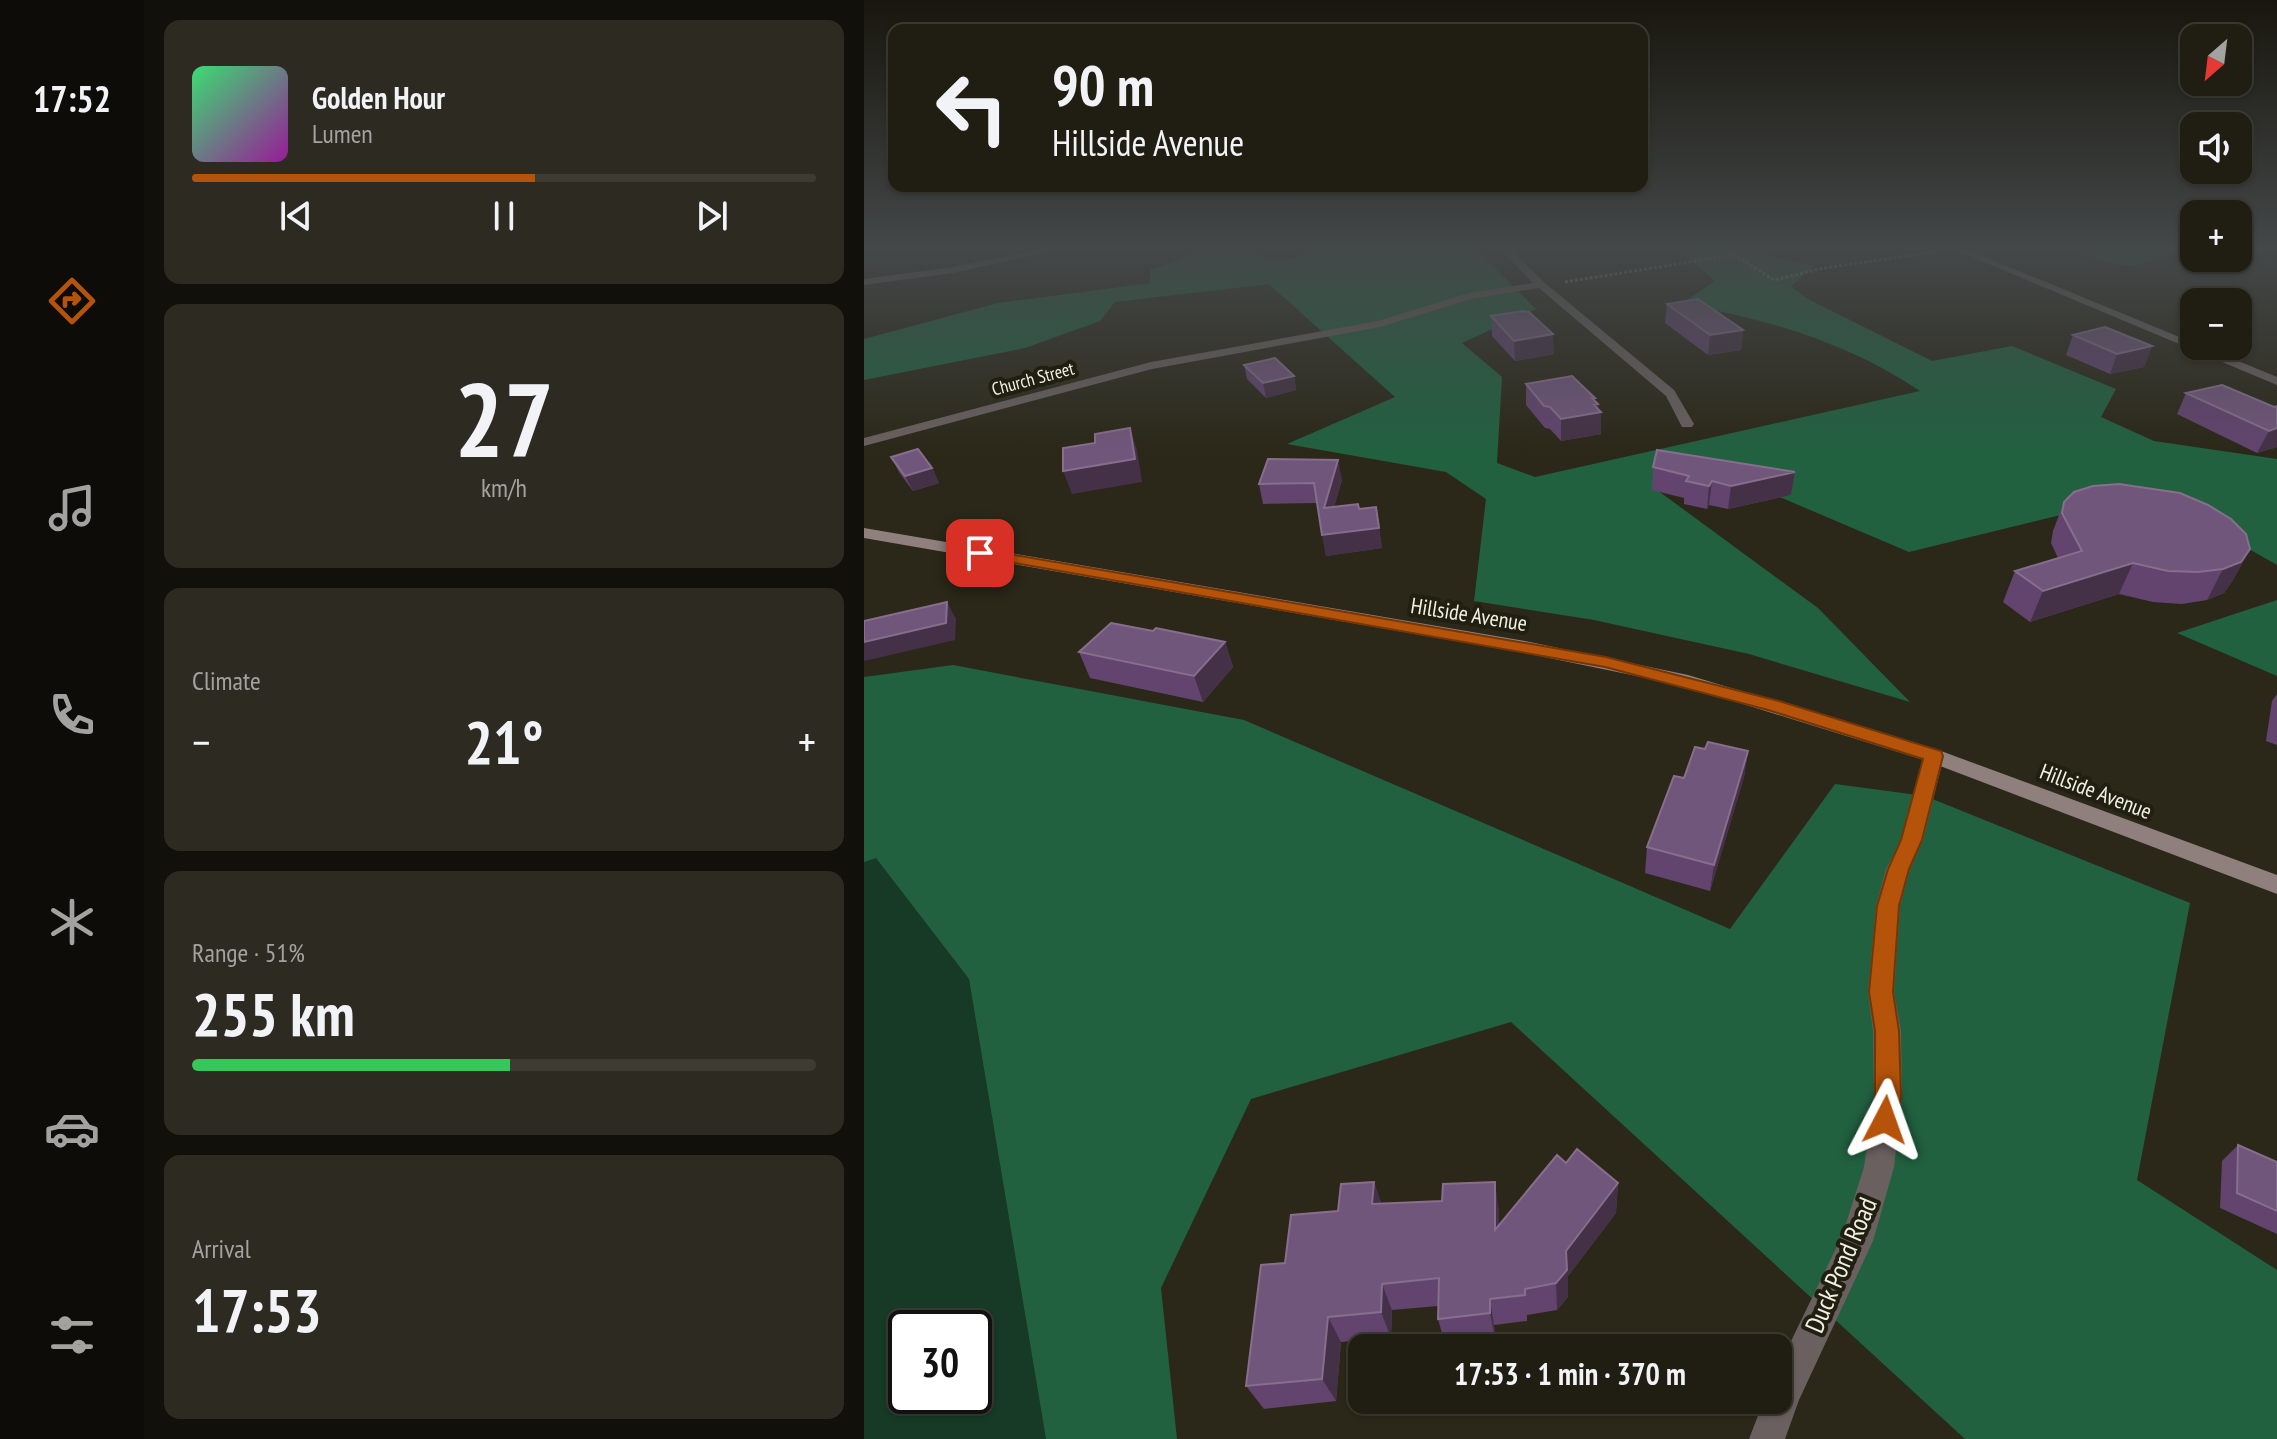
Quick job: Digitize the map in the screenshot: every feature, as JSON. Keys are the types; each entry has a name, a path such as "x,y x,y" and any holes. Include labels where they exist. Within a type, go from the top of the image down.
{"main road":[{"name":"Hillside Avenue","path":"864,533 1606,662 1773,705 1934,756 2277,885"}],"street":[{"name":"Church Street","path":"864,442 1194,356 1404,317"},
{"path":"1579,317 1670,393 1687,424"},
{"path":"2122,317 2277,381"},
{"name":"Duck Pond Road","path":"1767,1439 1784,1394 1857,1241 1879,1167 1888,1097 1887,1031 1881,992 1888,906 1898,869 1912,840 1934,756"}],"green space":[{"path":"945,317 1103,317 1100,321 1025,348 864,380 864,339"},
{"path":"1306,317 1518,317 1462,343 1502,377 1497,463 1535,477 1920,391 1836,346 1745,317 1844,317 1932,361 2012,346 2116,389 2101,417 2154,441 2277,459 2277,565 2198,520 2122,500 1909,552 1683,456 1657,490 1818,608 1910,702 1749,654 1594,620 1474,601 1486,499 1446,472 1287,444 1395,397"},
{"path":"2277,600 2277,676 2177,633"},
{"path":"953,665 1244,720 1730,929 1835,784 1925,796 2190,903 2137,1180 2277,1270 2277,1439 1965,1439 1511,1022 1251,1099 1161,1288 1177,1439 1046,1439 969,979 876,858 864,862 864,677"},
{"path":"876,857 969,979 1046,1439 864,1439 864,862"}],"building":[{"path":"1492,317 1535,317 1553,334 1514,341"},
{"path":"1685,317 1724,317 1743,330 1710,335"},
{"path":"2105,327 2152,346 2117,354 2073,335"},
{"path":"1275,358 1294,376 1263,383 1244,365"},
{"path":"1572,376 1595,398 1592,398 1598,404 1594,405 1601,412 1561,419 1550,407 1544,406 1526,384"},
{"path":"2222,385 2277,406 2277,428 2269,431 2186,393"},
{"path":"1130,428 1135,459 1063,471 1063,448 1095,443 1095,434"},
{"path":"918,449 932,468 905,476 891,457"},
{"path":"1657,450 1795,472 1731,486 1712,481 1709,486 1686,481 1689,476 1653,467"},
{"path":"1268,459 1338,460 1324,508 1358,504 1359,509 1376,507 1379,528 1322,535 1314,483 1259,484"},
{"path":"2119,484 2180,493 2208,505 2231,519 2246,534 2250,549 2241,562 2223,569 2168,571 2133,563 2043,591 2015,571 2082,551 2062,513 2064,502 2074,492 2093,486"},
{"path":"947,602 946,623 864,642 864,621"},
{"path":"1111,623 1153,631 1156,628 1225,642 1194,676 1079,652"},
{"path":"1708,742 1748,751 1714,865 1647,847 1674,776 1684,778 1695,747 1705,749"},
{"path":"2238,1145 2277,1162 2277,1211 2237,1193"},
{"path":"1577,1149 1618,1183 1566,1251 1567,1270 1556,1283 1525,1289 1525,1295 1490,1299 1490,1313 1438,1319 1439,1278 1382,1284 1381,1312 1328,1317 1322,1379 1246,1386 1261,1265 1285,1263 1291,1215 1338,1211 1341,1184 1374,1182 1372,1204 1442,1201 1443,1184 1495,1182 1495,1230 1557,1155 1566,1163"}],"route":[{"path":"980,553 1606,662 1773,705 1934,756 1912,840 1898,869 1888,906 1881,992 1887,1031 1888,1097 1885,1120"}]}
